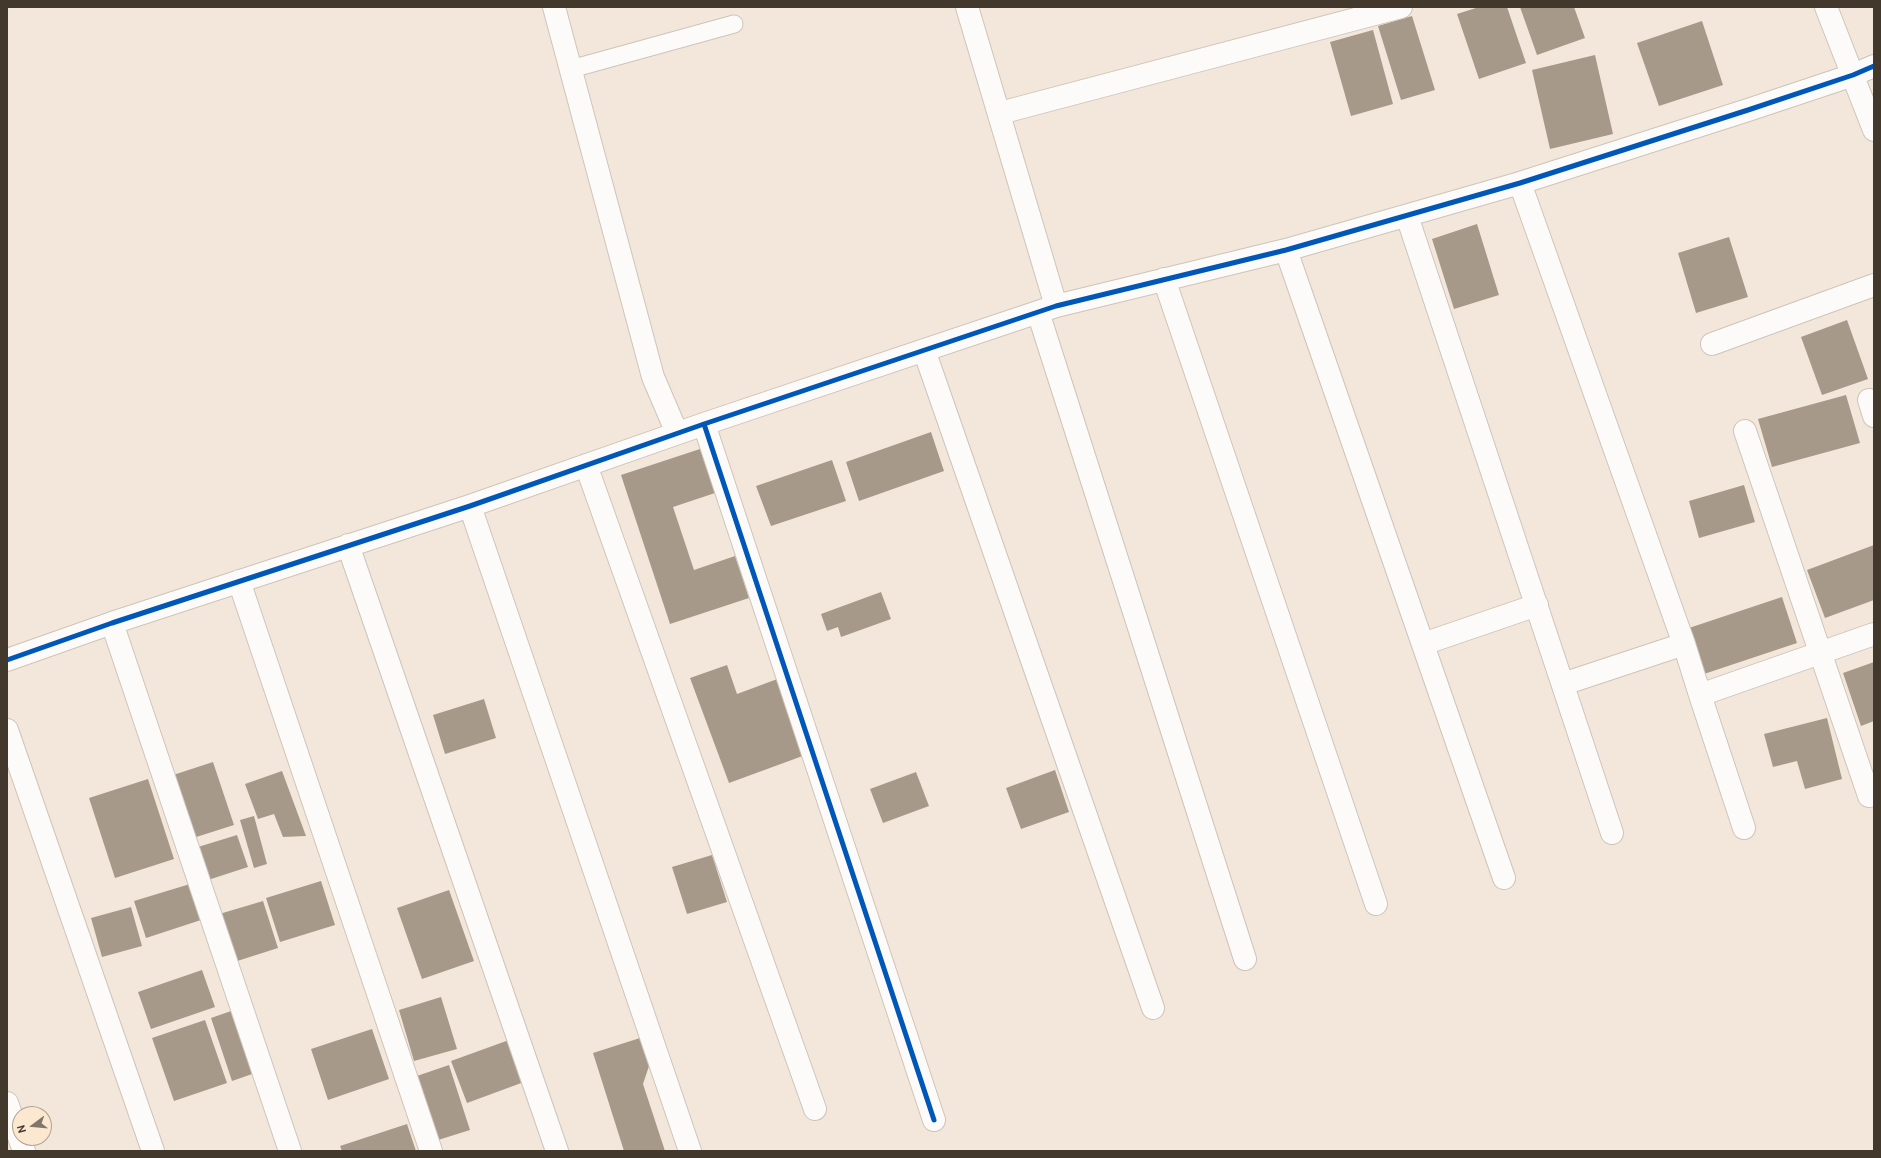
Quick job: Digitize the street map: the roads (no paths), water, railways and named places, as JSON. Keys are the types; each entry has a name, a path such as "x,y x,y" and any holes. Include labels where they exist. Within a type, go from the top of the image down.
{"street":[{"path":"554,7 653,377 677,433"},
{"path":"967,7 1000,113 1047,309 1246,959"},
{"path":"1000,113 1401,7"},
{"path":"1826,7 1874,130"},
{"path":"7,660 112,623 470,506 677,433 1047,309 1286,250 1520,184 1853,75 1874,66"},
{"path":"1520,184 1684,644 1744,828"},
{"path":"1408,216 1612,833"},
{"path":"1286,250 1504,878"},
{"path":"1164,279 1376,904"},
{"path":"1712,344 1874,285"},
{"path":"924,350 1153,1008"},
{"path":"704,424 934,1120"},
{"path":"1745,431 1869,796"},
{"path":"586,465 815,1109"},
{"path":"470,506 690,1151"},
{"path":"348,545 557,1151"},
{"path":"239,581 431,1151"},
{"path":"1423,644 1536,606"},
{"path":"112,623 290,1151"},
{"path":"1700,695 1819,652 1874,634"},
{"path":"1563,684 1684,644"},
{"path":"7,730 153,1151"},
{"path":"7,1103 24,1151"}],"lane":[{"path":"571,69 734,24"}]}
